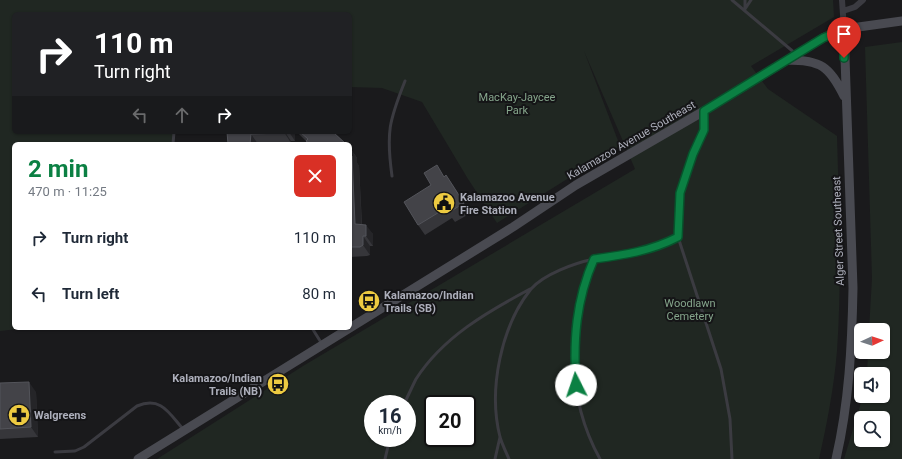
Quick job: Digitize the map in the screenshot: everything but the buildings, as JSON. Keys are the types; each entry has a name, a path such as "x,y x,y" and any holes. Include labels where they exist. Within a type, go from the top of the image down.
{"main road":[{"name":"Kalamazoo Avenue Southeast","path":"352,327 506,231 576,185 704,111 823,38 844,29 902,21"},
{"name":"Alger Street Southeast","path":"836,459 850,368 853,288 844,29"},
{"path":"786,60 813,61 825,67 835,78 846,101"},
{"name":"Kalamazoo Avenue Southeast","path":"138,459 348,330"}],"street":[{"name":"Alger Street Southeast","path":"842,0 844,29"},
{"path":"843,11 855,7 863,0"}],"lane":[{"path":"732,0 745,9 796,54"},
{"path":"745,0 745,9"},
{"path":"745,9 751,0"},
{"path":"392,176 388,131 392,113 405,81"},
{"path":"704,111 704,130 693,154 680,193 678,237 721,369 730,419 732,459"},
{"path":"408,395 416,379 435,354 463,329 546,278 574,264 594,259 623,256 647,250 678,237"},
{"path":"594,259 580,296 573,352 576,385 583,421 600,459"},
{"path":"495,459 500,437 496,388 499,357 511,322 532,288"},
{"path":"313,330 324,345"},
{"path":"55,452 75,450 84,446 137,406 145,403 156,403 165,408 184,431"},
{"path":"500,437 509,459"},
{"path":"385,459 388,447"}],"green space":[{"name":"Woodlawn Cemetery","path":"0,0 833,0 834,17 751,66 768,89 837,136 840,244 839,324 836,365 832,392 819,459 157,459 303,366 635,169 584,51 620,146 497,223 468,179 422,102 382,88 352,87 352,12 12,12 12,134 174,134 174,142 12,142 12,330 0,331"},
{"path":"902,42 902,459 844,459 854,426 854,447 890,447 890,411 858,411 861,403 890,403 890,367 867,367 868,359 890,359 890,323 869,323 872,278 865,47"}],"place":[{"name":"Kalamazoo Avenue Fire Station","path":"444,203"},
{"name":"Kalamazoo/Indian Trails (SB)","path":"369,301"},
{"name":"Kalamazoo/Indian Trails (NB)","path":"278,384"},
{"name":"Walgreens","path":"19,415"}],"route":[{"path":"576,385 573,352 576,316 580,296 588,271 594,259 623,256 647,250 678,237 680,193 693,154 704,130 704,111 823,38 844,29 844,58"}],"park label":[{"name":"MacKay-Jaycee Park","path":"517,103"}]}
